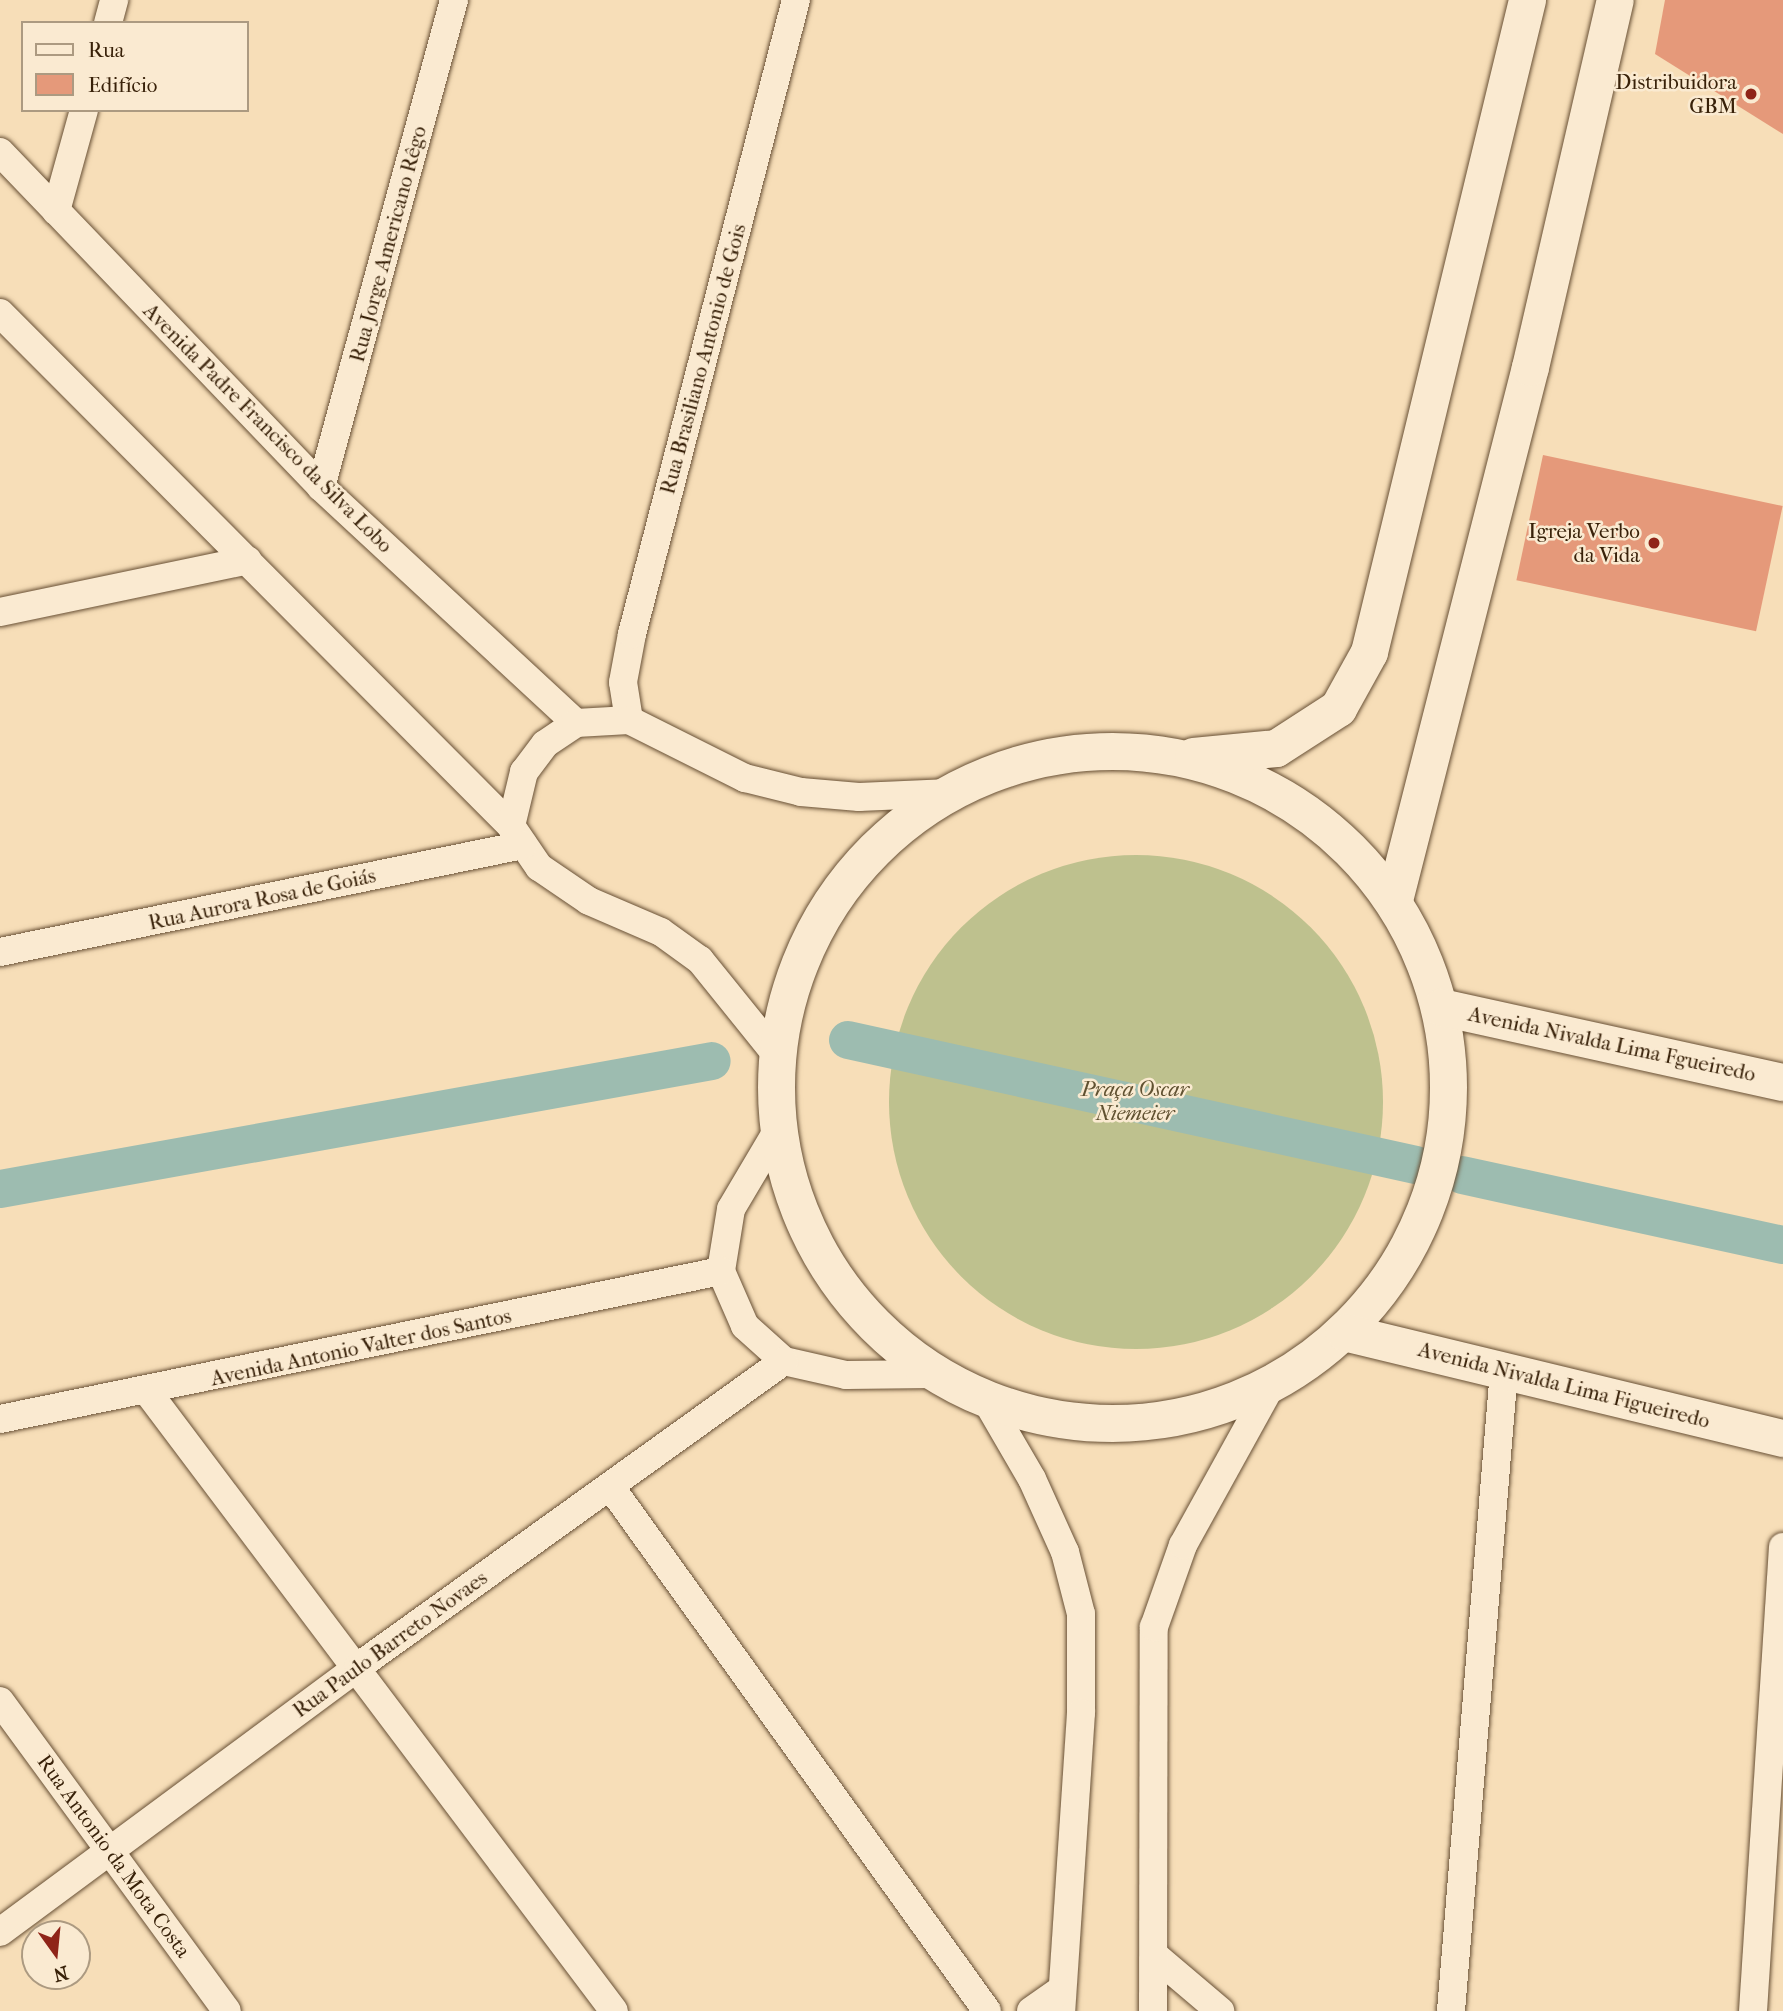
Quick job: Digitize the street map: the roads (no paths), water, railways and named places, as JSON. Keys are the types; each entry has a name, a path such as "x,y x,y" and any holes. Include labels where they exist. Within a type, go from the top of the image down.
{"street":[{"path":"109,21 114,0"},
{"name":"Rua Jorge Americano Rêgo","path":"321,487 454,0"},
{"name":"Rua Brasiliano Antonio de Gois","path":"629,720 623,682 632,634 796,0"},
{"path":"1182,758 1265,786 1337,835 1394,900 1422,951 1441,1007 1451,1095 1436,1182 1400,1263 1344,1332 1272,1384 1180,1418 1082,1423 986,1401 933,1374 857,1310 803,1227 776,1133 775,1053 794,974 830,901 883,840 950,793 1024,763 1103,751 1182,758 1276,748 1338,708 1369,652 1527,0"},
{"path":"1394,900 1530,367 1615,0"},
{"path":"56,211 83,112"},
{"name":"Avenida Padre Francisco da Silva Lobo","path":"0,152 321,487 576,723"},
{"path":"0,313 248,560 517,836 556,882 661,932 700,960 775,1053"},
{"path":"0,612 248,560"},
{"path":"517,836 524,772 545,744 576,723 629,720 745,778 802,792 859,797 950,793"},
{"name":"Rua Aurora Rosa de Goiás","path":"0,952 517,836"},
{"name":"Avenida Nivalda Lima Fgueiredo","path":"1441,1007 1783,1082"},
{"path":"776,1133 731,1209 722,1271 745,1326 784,1361 846,1375 933,1374"},
{"name":"Avenida Antonio Valter dos Santos","path":"0,1419 722,1271"},
{"name":"Avenida Nivalda Lima Figueiredo","path":"1344,1332 1783,1438"},
{"name":"Rua Paulo Barreto Novaes","path":"0,1932 359,1665 784,1361"},
{"path":"1451,2011 1504,1371"},
{"path":"1153,2011 1154,1628 1183,1545 1272,1384"},
{"path":"147,1391 359,1665 614,2011"},
{"path":"986,1401 1032,1479 1065,1552 1081,1614 1082,1713 1061,2000 1031,2011"},
{"path":"610,1486 987,2011"},
{"path":"1753,2011 1783,1548"},
{"name":"Rua Antonio da Mota Costa","path":"0,1701 227,2011"},
{"path":"1154,1955 1220,2011"}],"waterway":[{"path":"848,1040 1416,1165"},
{"path":"0,1189 712,1061"},
{"path":"1462,1175 1783,1245"}],"place":[{"name":"Distribuidora GBM","path":"1751,94"},
{"name":"Igreja Verbo da Vida","path":"1654,543"}],"park label":[{"name":"Praça Oscar Niemeier","path":"1135,1101"}]}
